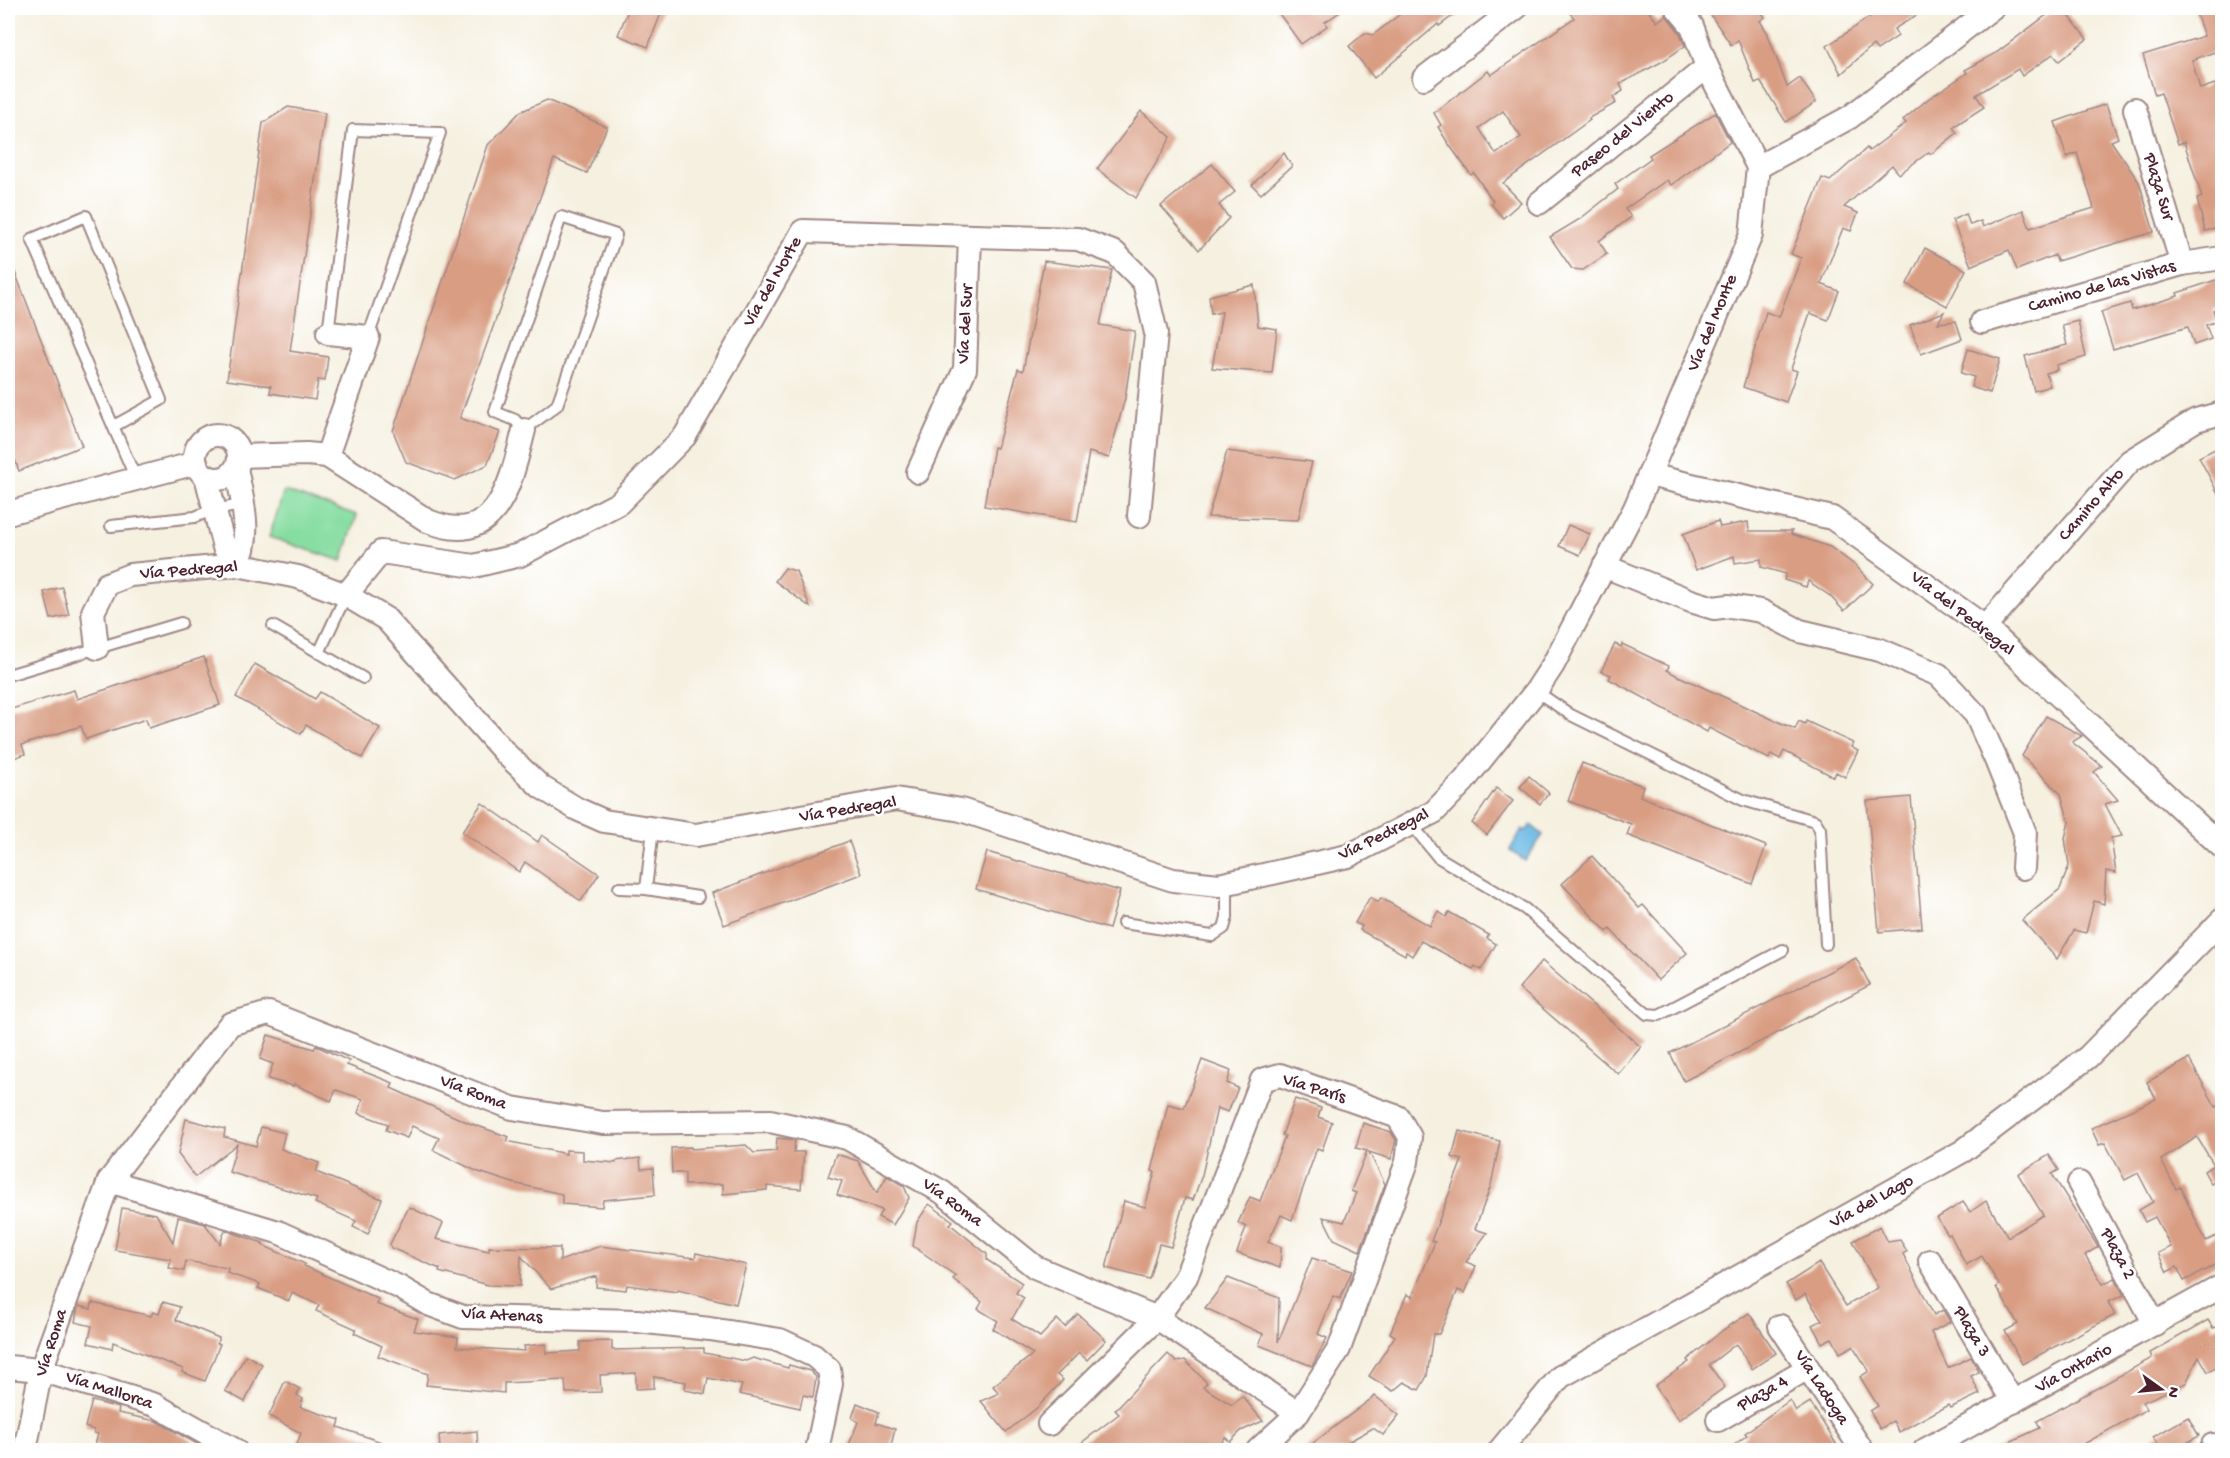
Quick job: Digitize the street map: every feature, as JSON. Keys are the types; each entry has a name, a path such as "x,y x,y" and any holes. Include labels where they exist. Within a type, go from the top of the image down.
{"street":[{"path":"1424,78 1516,8"},
{"path":"1677,8 1692,26 1707,67 1758,167 1850,117 1992,8"},
{"name":"Paseo del Viento","path":"1539,203 1707,67"},
{"name":"Plaza Sur","path":"2135,110 2182,264"},
{"name":"Vía del Monte","path":"1649,475 1751,235 1758,167"},
{"name":"Vía del Norte","path":"345,595 381,552 474,566 520,555 619,503 685,436 803,231 1078,239 1115,253 1144,282 1156,333 1139,516"},
{"name":"Vía del Sur","path":"918,472 965,369 970,237"},
{"name":"Camino de las Vistas","path":"1982,322 2182,264 2223,258"},
{"path":"327,456 368,337 328,333"},
{"name":"Camino Alto","path":"1985,627 2130,461 2196,420 2223,413"},
{"path":"8,513 136,478 201,470 223,479 238,462 307,454 327,456 428,521 444,528 463,527 485,520 499,506 514,468 524,430"},
{"path":"212,435 228,437 235,443 238,462 245,550 237,565 224,547 201,470 198,446 212,435"},
{"name":"Vía Pedregal","path":"97,648 93,612 107,584 130,575 237,565 298,578 345,595 386,619 507,755 541,787 577,809 604,821 696,835 896,799 961,810 1173,880 1227,883 1348,856 1434,812 1464,780 1536,691 1553,665 1649,475"},
{"name":"Vía del Pedregal","path":"1649,475 1832,518 1985,627 2223,847"},
{"path":"1604,566 1691,601 1714,608 1729,606 1761,611 1800,631 1880,650 1940,675 1976,716 1996,760 2025,833 2023,868"},
{"name":"Vía del Lago","path":"1500,1450 1560,1377 1963,1151 2088,1057 2223,920"},
{"name":"Vía Roma","path":"25,1450 41,1370 109,1181 230,1024 269,1013 512,1108 603,1123 770,1121 848,1137 942,1192 1035,1267 1157,1318 1298,1413"},
{"name":"Vía París","path":"1049,1424 1157,1318 1186,1277 1262,1080 1280,1075 1398,1117 1410,1137 1407,1162 1339,1349 1298,1413 1258,1450"},
{"name":"Vía Atenas","path":"109,1181 278,1232 399,1287 429,1304 463,1317 638,1321 780,1340 814,1356 829,1369 831,1384 817,1450"},
{"name":"Plaza 2","path":"2079,1183 2155,1324"},
{"name":"Plaza 3","path":"1930,1261 2013,1402"},
{"name":"Vía Ontario","path":"1925,1450 2223,1286"},
{"name":"Vía Ladoga","path":"1780,1326 1862,1450"},
{"name":"Vía Mallorca","path":"8,1367 41,1370 155,1405 235,1450"},
{"name":"Plaza 4","path":"1718,1420 1808,1368"}],"lane":[{"path":"328,333 354,130 440,133 368,337"},
{"path":"114,426 161,400 86,216 32,239 136,478"},
{"path":"561,217 616,235 558,405 524,430 515,420 495,412 561,217"},
{"path":"111,526 195,517 212,510 243,505"},
{"path":"319,653 345,595"},
{"path":"8,675 181,623"},
{"path":"273,626 363,678"},
{"path":"1536,691 1571,715 1743,800 1815,821 1820,829 1826,945"},
{"path":"1412,825 1438,857 1525,909 1647,1014 1659,1015 1783,950"},
{"path":"646,889 653,829"},
{"path":"1123,923 1212,936 1224,928 1227,917 1227,883"},
{"path":"620,888 646,889 698,897"}],"green space":[{"path":"284,491 357,515 342,561 269,537"}],"water":[{"path":"1531,825 1543,835 1525,861 1510,850 1522,829 1526,831"}],"building":[{"path":"629,8 663,8 648,47 618,35"},
{"path":"1275,8 1346,8 1325,22 1327,26 1301,44"},
{"path":"1408,8 1463,8 1439,26 1438,24 1374,78 1349,46 1365,33 1373,35"},
{"path":"1566,8 1647,8 1657,22 1666,15 1680,33 1685,46 1663,61 1620,84 1623,91 1613,97 1616,103 1589,118 1590,120 1503,183 1521,202 1503,218 1491,204 1493,201 1474,173 1471,175 1448,143 1438,127 1441,125 1434,113 1488,71 1491,75 1574,18","holes":["1503,111 1521,137 1496,154 1479,128"]},
{"path":"1706,8 1759,8 1765,17 1760,21 1767,32 1787,87 1800,78 1816,102 1786,122 1760,81 1755,83 1738,40 1731,45"},
{"path":"1883,8 1928,8 1894,29 1898,36 1877,50 1873,45 1841,74 1827,46"},
{"path":"2056,8 2063,8 2087,39 2059,61 2053,54 2022,76 2018,69 1976,95 1984,107 1953,127 1957,133 1931,154 1929,152 1899,174 1892,165 1844,207 1858,213 1851,231 1843,228 1821,284 1839,291 1828,320 1810,313 1791,369 1797,371 1786,402 1743,387 1766,312 1779,317 1801,258 1791,254 1822,178 1830,181 1867,148 1869,151 1906,123 1903,120 1928,99 1967,73 1965,70 1996,53"},
{"path":"2194,8 2223,8 2223,49 2192,60 2200,89 2215,84 2223,107 2223,227 2205,231 2197,199 2202,197 2184,142 2178,144 2161,93 2155,95 2143,55 2204,36"},
{"path":"547,100 607,127 587,173 554,159 460,418 500,432 487,465 455,480 406,462 393,431 488,145 520,112"},
{"path":"2106,104 2118,138 2111,141 2139,182 2154,232 2057,261 2055,255 2017,270 2009,250 1971,266 1952,220 1966,214 1970,225 1981,221 1983,227 2023,210 2030,228 2094,208 2077,153 2067,157 2055,122"},
{"path":"288,107 325,113 290,351 328,357 325,381 318,380 315,400 270,393 271,386 227,380 263,123"},
{"path":"1141,111 1171,137 1136,198 1097,169"},
{"path":"1715,113 1730,142 1671,185 1667,180 1625,209 1631,217 1599,241 1607,254 1583,270 1572,269 1550,237 1580,219 1618,189 1615,184 1651,158 1649,155"},
{"path":"1284,153 1292,166 1261,194 1252,185"},
{"path":"1212,164 1235,192 1219,205 1229,218 1199,250 1161,206"},
{"path":"1925,248 1966,270 1947,306 1907,284"},
{"path":"8,254 82,446 19,471 8,440"},
{"path":"1044,261 1112,270 1100,325 1135,331 1125,398 1109,458 1089,452 1077,522 984,506 994,447 997,448 1018,369 1023,371"},
{"path":"2219,279 2223,290 2223,306 2213,310 2217,321 2206,325 2211,339 2194,345 2188,327 2113,349 2101,312 2130,303 2132,310 2178,296 2177,293"},
{"path":"1254,285 1258,326 1277,329 1272,373 1212,368 1222,312 1211,314 1209,296"},
{"path":"1944,312 1938,323 1956,321 1962,339 1921,354 1910,325"},
{"path":"2078,321 2086,357 2056,365 2057,370 2046,373 2050,386 2034,391 2025,356 2067,345 2062,325"},
{"path":"1968,349 2000,359 1990,393 1971,387 1974,377 1961,373"},
{"path":"2223,445 2223,503 2199,457"},
{"path":"1227,451 1312,462 1298,520 1208,517"},
{"path":"1718,521 1720,527 1748,522 1749,531 1792,531 1791,534 1830,547 1856,566 1873,584 1844,611 1830,596 1808,581 1806,587 1784,580 1786,574 1761,567 1761,559 1735,563 1734,556 1696,570 1683,534"},
{"path":"1568,525 1590,534 1580,555 1559,546"},
{"path":"785,568 796,571 810,607 775,581"},
{"path":"62,587 69,615 51,619 44,592"},
{"path":"1615,644 1621,647 1622,644 1669,666 1667,670 1674,674 1795,729 1799,721 1805,724 1806,721 1853,743 1851,747 1858,751 1845,777 1836,772 1834,777 1784,751 1780,759 1771,754 1769,759 1709,728 1707,732 1609,679 1611,675 1601,671"},
{"path":"204,657 220,705 149,728 146,719 86,739 81,726 22,745 25,754 8,760 8,710 74,690 77,699"},
{"path":"255,664 315,699 320,692 380,728 362,758 306,725 301,734 236,697"},
{"path":"2046,716 2082,736 2072,742 2102,766 2094,772 2118,800 2105,804 2122,836 2111,838 2116,873 2106,871 2104,904 2094,901 2086,933 2074,930 2057,959 2022,920 2060,889 2069,866 2065,838 2069,822 2061,794 2022,756"},
{"path":"1582,763 1643,786 1640,796 1766,846 1752,884 1627,835 1631,824 1568,801"},
{"path":"1529,776 1549,793 1540,804 1520,787"},
{"path":"1496,788 1513,801 1487,835 1472,823"},
{"path":"1911,797 1922,928 1879,932 1867,801"},
{"path":"482,803 538,842 542,835 599,874 581,901 525,862 519,872 462,832"},
{"path":"849,841 861,874 724,925 712,893"},
{"path":"987,852 1120,891 1109,929 976,889"},
{"path":"1592,856 1639,908 1643,905 1687,953 1658,980 1610,929 1607,932 1562,884"},
{"path":"1370,897 1378,902 1381,898 1430,926 1438,911 1446,917 1449,912 1489,935 1487,938 1496,944 1481,970 1475,966 1473,969 1421,941 1412,956 1406,952 1405,955 1360,930 1362,926 1355,923"},
{"path":"1856,958 1870,985 1684,1081 1670,1053"},
{"path":"1542,961 1641,1047 1618,1074 1519,988"},
{"path":"268,1035 314,1049 316,1046 321,1048 349,1061 347,1065 393,1083 391,1088 469,1123 509,1137 507,1141 566,1154 566,1150 583,1151 583,1160 616,1163 616,1161 640,1158 641,1169 653,1168 655,1195 603,1200 602,1207 562,1204 562,1194 513,1183 476,1171 433,1150 439,1138 412,1126 407,1138 386,1130 388,1124 358,1113 363,1099 336,1090 331,1101 294,1084 293,1086 268,1079 273,1064 260,1059"},
{"path":"2189,1059 2216,1107 2223,1103 2223,1178 2211,1184 2204,1171 2214,1165 2197,1137 2161,1160 2176,1189 2180,1187 2206,1241 2223,1233 2223,1261 2184,1281 2177,1267 2167,1272 2158,1253 2171,1247 2155,1217 2145,1222 2139,1210 2153,1202 2138,1173 2125,1180 2105,1143 2099,1145 2091,1128 2156,1099 2147,1082"},
{"path":"1202,1060 1231,1071 1227,1083 1238,1088 1228,1112 1217,1108 1202,1175 1193,1200 1185,1198 1171,1247 1159,1244 1149,1279 1106,1268 1124,1201 1145,1207 1155,1172 1152,1171 1168,1104 1184,1108"},
{"path":"1295,1099 1321,1108 1318,1117 1332,1122 1322,1150 1317,1148 1292,1220 1281,1215 1268,1242 1281,1247 1280,1268 1237,1253 1246,1227 1238,1223 1250,1197 1260,1201 1285,1136 1282,1135"},
{"path":"186,1119 225,1129 224,1137 256,1146 261,1127 285,1133 281,1149 319,1163 316,1172 382,1199 368,1234 353,1227 356,1221 315,1203 317,1199 229,1172 237,1144 195,1177 178,1154"},
{"path":"1363,1123 1391,1132 1396,1140 1391,1159 1369,1152 1385,1184 1360,1251 1334,1239 1323,1217 1344,1222 1356,1193 1351,1191 1367,1151 1356,1148"},
{"path":"1459,1131 1500,1141 1491,1185 1475,1229 1487,1233 1466,1262 1476,1266 1465,1293 1458,1290 1439,1334 1433,1334 1427,1376 1419,1390 1404,1382 1393,1391 1369,1376 1395,1336 1390,1333 1407,1294 1412,1297 1435,1242 1431,1241 1462,1160 1452,1157"},
{"path":"777,1138 795,1140 794,1152 804,1152 801,1189 767,1186 767,1190 723,1194 723,1184 685,1185 685,1173 672,1173 671,1148 746,1145 754,1153 776,1151"},
{"path":"836,1154 858,1161 877,1193 887,1176 904,1186 909,1198 893,1225 878,1217 882,1210 837,1195 842,1181 828,1177"},
{"path":"2049,1155 2059,1170 2052,1174 2098,1247 2085,1255 2103,1284 2115,1278 2124,1295 2108,1302 2115,1315 2022,1364 2005,1331 2018,1324 1996,1287 1999,1285 1982,1256 1966,1265 1950,1234 1948,1235 1937,1218 1963,1202 1970,1212 1986,1201 2008,1237 2043,1215 2018,1174"},
{"path":"929,1204 953,1221 950,1224 987,1254 987,1260 1022,1283 1016,1293 1024,1298 1012,1319 1040,1337 1057,1319 1065,1327 1078,1314 1106,1340 1087,1360 1079,1353 1057,1375 1063,1380 1038,1407 1006,1432 981,1401 999,1393 993,1386 1033,1354 993,1329 998,1321 978,1309 982,1302 953,1279 956,1276 913,1246 917,1222"},
{"path":"409,1207 443,1223 436,1239 489,1251 489,1247 560,1248 560,1261 600,1246 695,1258 696,1253 746,1265 736,1304 678,1290 677,1292 627,1285 626,1290 596,1287 597,1276 551,1289 521,1256 520,1286 488,1285 439,1272 440,1269 391,1248 390,1244"},
{"path":"122,1208 156,1214 173,1242 178,1217 205,1224 220,1244 225,1230 263,1243 262,1245 305,1264 304,1266 378,1299 376,1304 418,1319 414,1331 458,1337 457,1347 525,1351 524,1346 546,1344 546,1353 580,1351 580,1342 612,1341 612,1350 704,1348 704,1353 746,1361 753,1358 788,1368 789,1365 810,1371 816,1377 813,1397 803,1395 800,1408 739,1394 742,1385 708,1378 705,1394 685,1390 686,1382 654,1377 654,1388 636,1389 636,1373 600,1375 601,1392 566,1393 565,1380 504,1383 504,1393 426,1385 428,1374 378,1356 382,1346 354,1333 356,1329 316,1311 319,1305 292,1293 289,1301 258,1288 260,1284 227,1273 228,1268 186,1261 184,1271 169,1268 171,1259 115,1250"},
{"path":"1880,1226 1888,1242 1900,1240 1907,1251 1903,1254 1934,1315 1943,1310 1950,1322 1931,1332 1948,1368 1971,1357 1979,1372 1971,1376 1980,1394 1950,1408 1948,1405 1899,1432 1893,1421 1880,1429 1870,1411 1878,1406 1860,1377 1869,1371 1853,1346 1840,1353 1832,1338 1822,1343 1812,1325 1822,1320 1805,1294 1796,1300 1786,1284 1819,1263 1846,1306 1878,1288 1853,1241"},
{"path":"1312,1258 1352,1271 1340,1299 1333,1296 1318,1334 1327,1338 1312,1366 1259,1345 1263,1334 1205,1308 1228,1278 1279,1298 1278,1342"},
{"path":"163,1302 180,1307 176,1320 219,1338 217,1343 220,1344 205,1381 182,1372 183,1369 113,1342 112,1349 88,1343 92,1326 75,1322 78,1306 91,1309 92,1303 151,1316 153,1312 159,1314"},
{"path":"1749,1313 1776,1353 1752,1369 1736,1344 1709,1365 1725,1387 1679,1420 1655,1386 1689,1362 1687,1360 1723,1330"},
{"path":"2208,1320 2213,1328 2223,1325 2223,1364 2208,1372 2199,1356 2186,1383 2143,1402 2147,1409 2073,1450 1992,1450 2040,1428 2037,1421 2152,1358 2150,1353"},
{"path":"1168,1354 1176,1362 1185,1360 1207,1383 1203,1387 1232,1405 1242,1396 1263,1421 1241,1431 1230,1442 1225,1437 1217,1450 1072,1450 1119,1414 1115,1410"},
{"path":"246,1355 262,1364 245,1402 225,1391"},
{"path":"285,1381 300,1389 297,1395 303,1399 300,1407 340,1420 338,1427 399,1448 399,1450 308,1450 296,1447 301,1433 269,1416"},
{"path":"1375,1396 1399,1415 1383,1435 1373,1428 1348,1442 1356,1450 1304,1450"},
{"path":"1790,1400 1796,1411 1810,1402 1840,1450 1728,1450 1747,1435 1745,1433"},
{"path":"92,1401 119,1408 118,1413 156,1421 208,1450 118,1450 95,1445 98,1434 85,1427"},
{"path":"857,1403 879,1412 876,1423 895,1429 890,1450 847,1450 858,1422 852,1418"},
{"path":"2188,1417 2199,1436 2188,1442 2192,1450 2161,1450 2153,1437"},
{"path":"477,1431 478,1450 440,1450 439,1435"}]}
